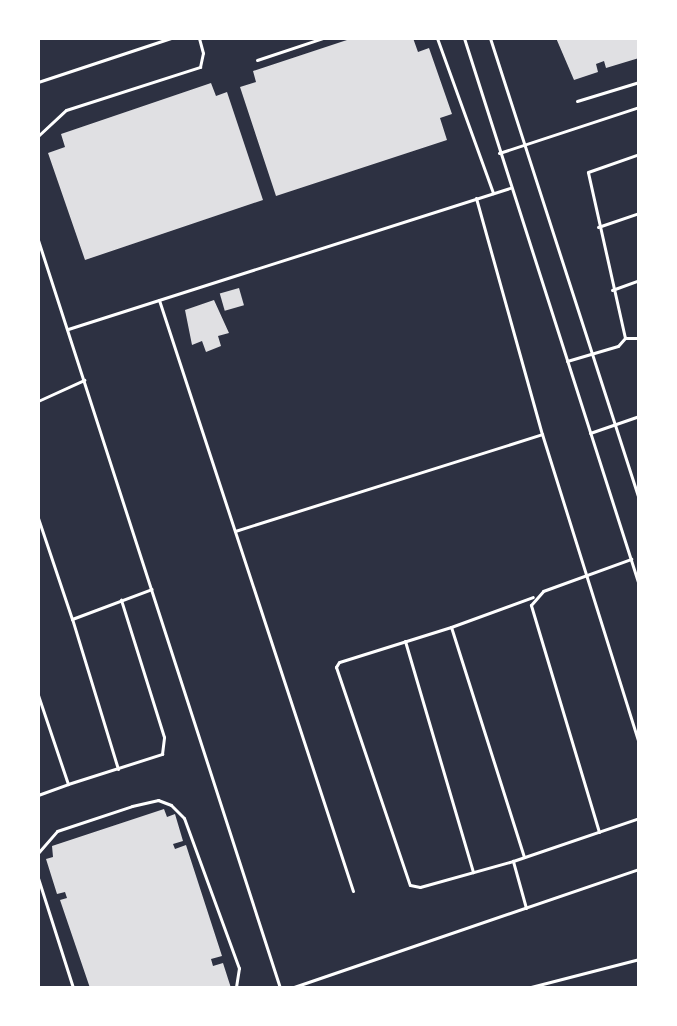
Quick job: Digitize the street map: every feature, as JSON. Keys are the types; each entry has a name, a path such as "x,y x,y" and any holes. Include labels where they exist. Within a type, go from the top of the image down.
{"lane":[{"path":"38,82 171,38"},
{"path":"38,136 66,110 200,67 199,38"},
{"path":"257,60 323,38"},
{"path":"437,38 493,193"},
{"path":"464,38 639,585"},
{"path":"490,38 639,499"},
{"path":"577,101 639,82"},
{"path":"499,153 639,107"},
{"path":"625,338 588,172 639,154"},
{"path":"67,330 510,188"},
{"path":"476,198 542,434 639,744"},
{"path":"598,227 639,213"},
{"path":"38,240 280,988"},
{"path":"612,290 639,280"},
{"path":"159,300 353,891"},
{"path":"567,361 618,346 625,338 639,338"},
{"path":"38,401 84,380"},
{"path":"590,433 639,416"},
{"path":"235,531 542,434"},
{"path":"38,518 118,769"},
{"path":"631,559 451,627 339,662 336,667 410,885 513,861 639,818"},
{"path":"72,619 152,589"},
{"path":"533,597 531,605 599,832"},
{"path":"38,795 162,754 165,749 121,600"},
{"path":"451,627 524,857"},
{"path":"405,641 473,872"},
{"path":"38,695 68,784"},
{"path":"38,853 57,831 158,800 171,805 184,818 239,968 236,988"},
{"path":"513,861 526,908"},
{"path":"291,988 639,869"},
{"path":"38,878 73,988"},
{"path":"527,988 639,959"}],"building":[{"path":"353,38 413,38 418,52 429,48 452,114 440,118 447,140 276,196 240,87 256,82 253,71"},
{"path":"556,38 639,38 639,58 606,68 604,61 596,64 598,72 574,80"},
{"path":"211,83 216,96 227,92 263,200 85,260 48,153 65,147 61,134"},
{"path":"239,288 244,305 225,311 220,294"},
{"path":"214,300 229,333 218,336 221,346 206,352 202,341 192,345 185,310"},
{"path":"164,809 167,817 175,814 183,841 173,844 175,849 186,845 222,956 211,959 213,966 223,963 231,988 90,988 60,900 67,898 65,892 57,894 46,859 53,857 52,846"}]}
